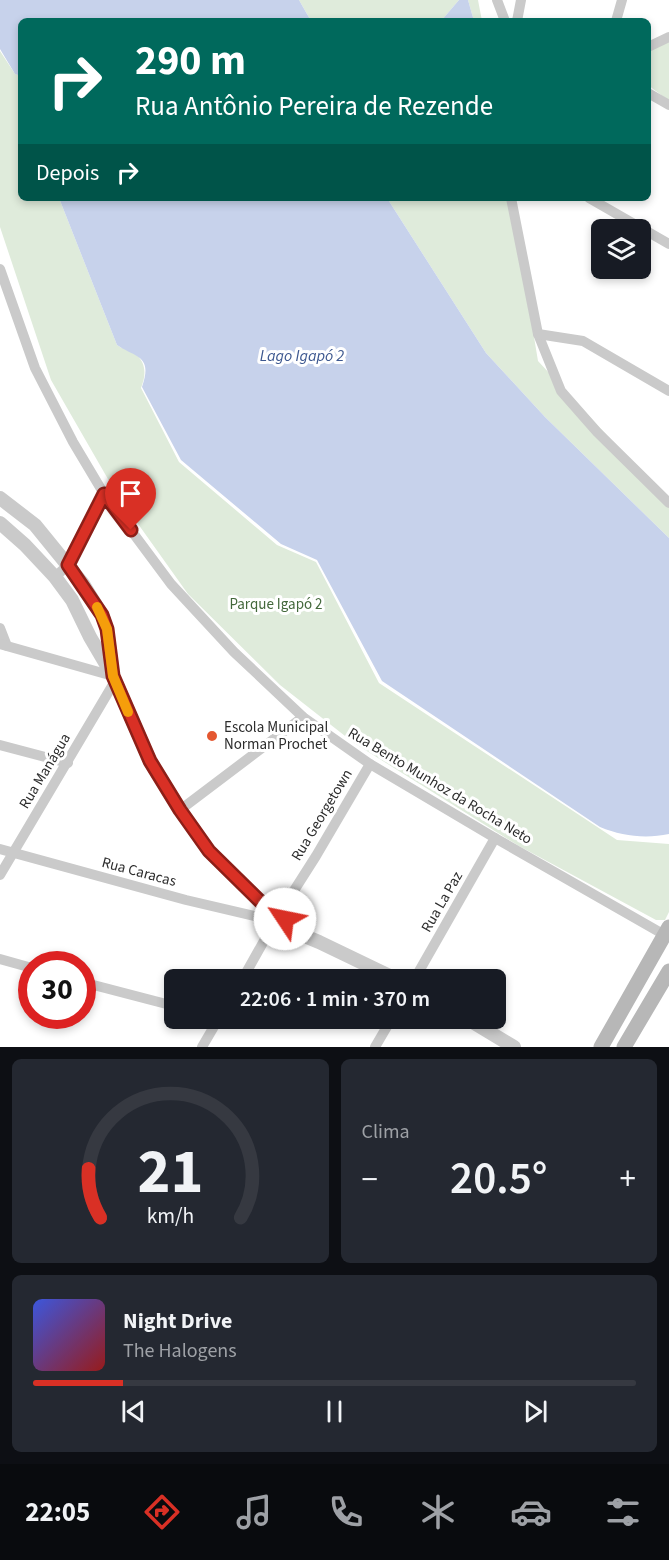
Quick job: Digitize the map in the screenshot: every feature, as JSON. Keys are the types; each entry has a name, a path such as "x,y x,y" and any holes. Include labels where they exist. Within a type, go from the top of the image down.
{"main road":[{"path":"601,1047 667,933"},
{"path":"624,1047 669,971"}],"street":[{"path":"497,0 504,18"},
{"path":"518,18 521,0"},
{"path":"617,18 622,0"},
{"path":"651,46 669,38"},
{"path":"651,95 669,105"},
{"path":"513,201 538,334 561,391 597,432 669,503"},
{"path":"594,201 669,244"},
{"name":"Rua Bento Munhoz da Rocha Neto","path":"0,270 35,368 73,442 104,494 171,584 234,652 303,717 370,764 495,838 667,933"},
{"path":"538,334 583,341 669,391"},
{"path":"55,577 68,565 104,494"},
{"path":"0,498 35,525 68,565 102,615 107,629 114,679"},
{"path":"0,523 25,545 55,577 72,600 114,679 150,761 209,851 276,918 375,969"},
{"path":"0,628 4,645 114,679"},
{"name":"Rua Manágua","path":"0,875 68,763 114,679"},
{"path":"180,810 303,717"},
{"path":"0,746 68,763"},
{"name":"Rua Georgetown","path":"248,969 276,918 316,856 370,764"},
{"name":"Rua La Paz","path":"420,969 495,838"},
{"name":"Rua Caracas","path":"0,849 186,900 276,918"},
{"path":"0,959 18,964"},
{"path":"96,986 164,1003"},
{"path":"202,1047 213,1029"},
{"path":"375,1047 386,1029"},
{"path":"484,1029 513,1047"}],"green space":[{"path":"299,0 459,0 444,18 309,18"},
{"path":"468,0 478,0 481,18 473,18"},
{"path":"669,41 669,101 651,87 651,50"},
{"name":"Parque Igapó 2","path":"0,51 18,75 18,201 60,201 117,345 134,353 141,361 144,379 141,388 179,462 277,545 316,562 379,683 617,840 669,844 669,912 665,920 656,920 519,846 354,743 280,685 188,594 116,493 51,380 0,227"},
{"path":"389,201 511,201 538,361 669,502 669,538 545,417 486,353"}],"water":[{"path":"0,0 299,0 309,18 18,18 18,75 15,74 0,49"},
{"path":"459,0 468,0 473,18 444,18"},
{"name":"Lago Igapó 2","path":"60,201 389,201 486,353 545,417 669,538 669,834 634,836 600,827 382,681 317,560 281,544 181,460 142,387 145,377 144,363 117,345"}],"slow traffic":[{"path":"97,607 107,629 113,676 128,712"}],"place":[{"name":"Escola Municipal Norman Prochet","path":"212,736"}],"route":[{"path":"131,530 104,494 68,565 102,615 107,629 113,676 150,761 168,791 209,851 272,913 276,910 281,911 285,919"}]}
